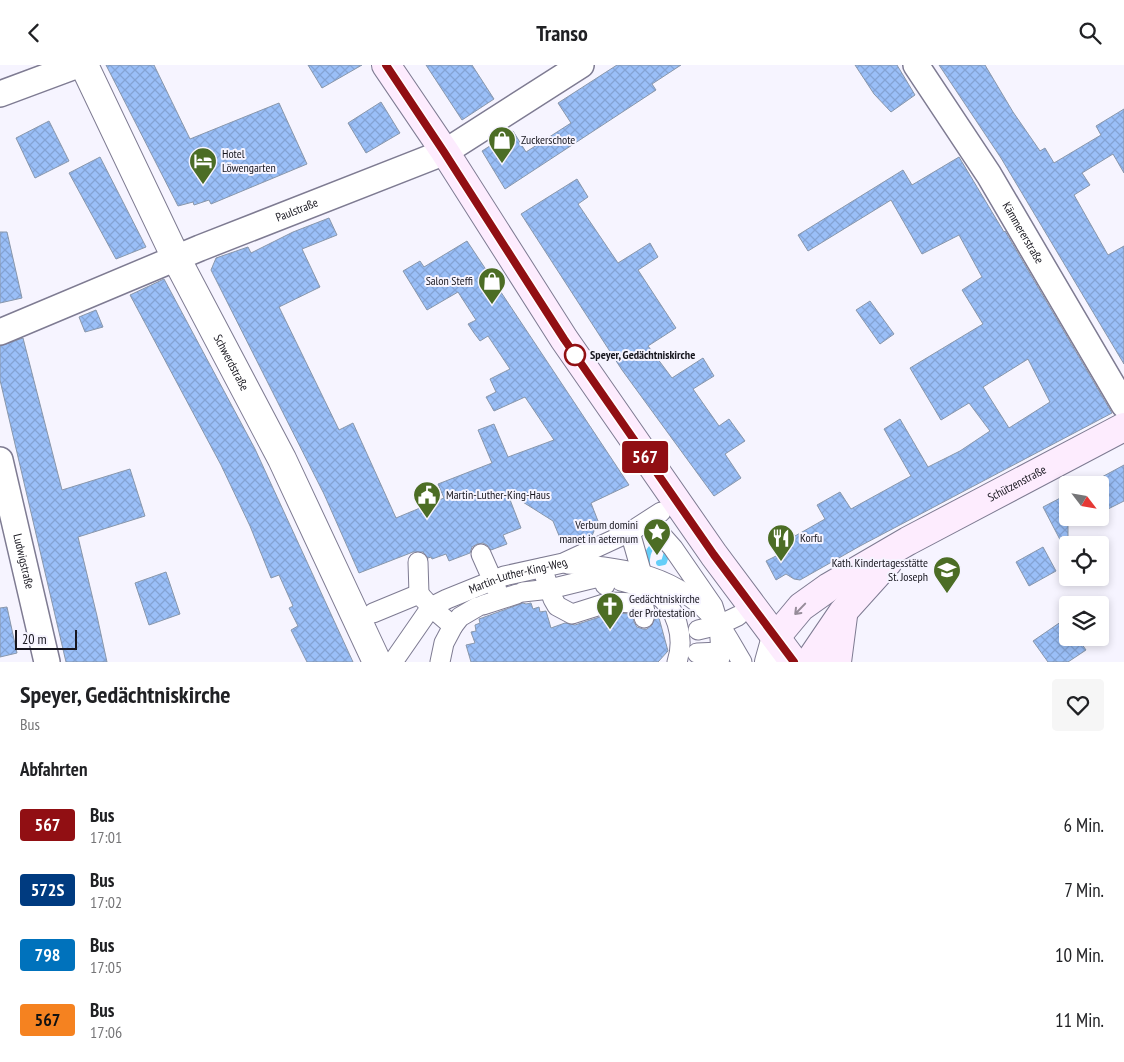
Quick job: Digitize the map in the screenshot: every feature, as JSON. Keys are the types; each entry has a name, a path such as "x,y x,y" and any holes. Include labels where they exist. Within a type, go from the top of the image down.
{"main road":[{"path":"386,65 564,339 714,555 772,650 794,662"},
{"name":"Schützenstraße","path":"772,650 801,607 829,587 908,541 1124,427"},
{"name":"Schützenstraße","path":"809,662 843,612 908,541"},
{"path":"837,662 843,612"}],"street":[{"path":"0,93 78,65"},
{"name":"Schwerdstraße","path":"84,65 176,258 386,661"},
{"name":"Paulstraße","path":"0,332 176,258 444,152 582,65"},
{"name":"Kämmererstraße","path":"916,65 989,175 1124,405"},
{"name":"Ludwigstraße","path":"0,460 47,662"},
{"name":"Martin-Luther-King-Weg","path":"655,516 689,572 648,604 630,532 655,516"},
{"path":"630,532 648,604 720,657"},
{"path":"481,554 498,594"},
{"path":"418,562 425,600 453,626"},
{"name":"Martin-Luther-King-Weg","path":"373,613 425,600 498,594 542,568 563,563 648,604"},
{"path":"542,568 557,606 572,614 648,604"},
{"path":"440,662 444,643 460,617 498,594 550,589 648,604 719,625 742,662"},
{"path":"386,661 425,600"},
{"path":"719,625 738,616"},
{"path":"719,625 720,657"}],"building":[{"path":"106,65 154,65 190,139 279,103 307,164 211,204 209,200 194,205 193,202 178,206"},
{"path":"308,65 362,65 322,88"},
{"path":"426,65 472,65 494,99 462,120"},
{"path":"617,65 681,65 652,84 656,90 505,189 482,151 513,131 526,152 571,123 558,103"},
{"path":"855,65 897,65 915,95 891,112 874,94"},
{"path":"939,65 985,65 1013,112 1040,151 1045,148 1054,163 1101,135 1096,126 1124,109 1124,173 1113,154 1082,173 1090,185 1074,195 1108,255 1124,246 1124,364 1001,158"},
{"path":"381,102 400,133 366,153 348,123"},
{"path":"49,121 69,161 35,178 16,138"},
{"path":"100,157 146,247 116,259 69,173"},
{"path":"959,157 1005,231 1112,413 860,546 800,580 786,574 776,580 766,561 778,555 771,542 791,530 795,536 825,519 817,505 840,492 851,509 911,476 884,429 900,419 928,467 960,451 990,431 969,403 941,420 910,368 983,324 962,290 982,277 959,235 922,254 891,200 808,251 798,235 903,170 912,185","holes":["1028,359 1050,402 1009,428 983,387"]},
{"path":"577,179 588,197 578,204 618,263 650,243 658,257 638,270 676,328 648,346 672,378 703,358 714,376 693,389 719,426 729,419 745,441 725,454 741,478 714,496 622,370 521,214"},
{"path":"329,218 337,235 302,249 320,287 279,307 339,430 353,423 396,518 444,498 438,484 492,463 478,430 494,424 508,457 554,440 525,397 494,411 486,397 496,392 490,379 510,369 488,336 480,341 474,333 468,324 476,320 458,292 427,310 403,271 420,261 424,267 467,241 629,485 591,503 598,521 592,536 572,544 560,538 553,521 507,492 521,528 503,535 507,544 491,550 483,543 477,544 472,547 470,553 449,561 446,554 432,559 431,557 428,558 423,552 413,552 359,573 324,494 211,270 216,258 248,247 251,253 293,232"},
{"path":"0,232 7,232 22,298 0,303"},
{"path":"164,279 255,449 353,662 307,662 291,630 298,626 289,608 293,606 279,575 271,578 250,526 221,465 130,295"},
{"path":"870,301 894,334 880,344 856,310"},
{"path":"96,310 103,327 85,332 79,317"},
{"path":"23,338 62,490 130,469 145,516 78,537 107,662 66,662 0,380 0,346"},
{"path":"1124,465 1124,501 1109,508 1109,476 1104,476"},
{"path":"1059,499 1059,526 1068,526 1068,536 1059,536 1059,538 1043,507"},
{"path":"1043,547 1056,571 1029,586 1016,562"},
{"path":"166,572 180,614 149,625 135,583"},
{"name":"Gedächtniskirche der Protestation","path":"523,603 531,603 533,609 539,607 540,612 546,611 551,628 565,623 575,625 612,613 633,614 637,627 647,629 652,625 655,618 659,618 668,651 658,662 471,662 466,645 475,643 471,632 476,631 475,625 480,623 479,619"},
{"path":"7,607 17,653 0,657 0,608"},
{"path":"1059,623 1059,646 1083,646 1086,650 1068,662 1048,662 1033,641"}],"waterway":[{"path":"647,565 649,551 655,545 662,547 667,552 664,562 659,563"}],"bus line":[{"name":"567","path":"386,65 564,339 714,555 794,662"}],"place":[{"name":"Zuckerschote","path":"502,164"},
{"name":"Hotel Löwengarten","path":"203,185"},
{"name":"Salon Steffi","path":"492,305"},
{"name":"Speyer, Gedächtniskirche","path":"575,355"},
{"name":"Martin-Luther-King-Haus","path":"427,519"},
{"name":"Verbum domini manet in aeternum","path":"657,556"},
{"name":"Korfu","path":"781,562"},
{"name":"Kath. Kindertagesstätte St. Joseph","path":"947,594"},
{"name":"Gedächtniskirche der Protestation","path":"610,630"}]}
